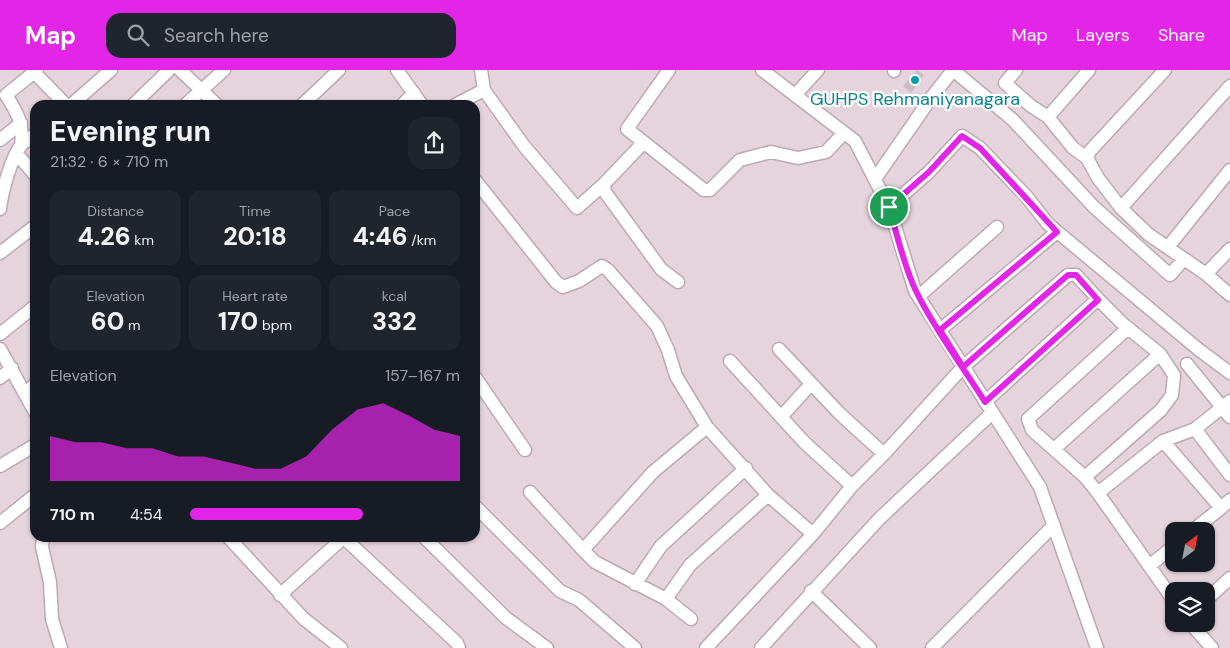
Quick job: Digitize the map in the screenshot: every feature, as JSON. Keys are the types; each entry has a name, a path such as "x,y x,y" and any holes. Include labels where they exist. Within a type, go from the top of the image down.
{"street":[{"path":"77,100 111,70"},
{"path":"137,100 169,70"},
{"path":"180,70 211,100"},
{"path":"191,100 224,70"},
{"path":"307,100 339,70"},
{"path":"397,70 419,100"},
{"path":"482,70 484,90 524,146 577,208 604,184 644,142"},
{"path":"669,70 627,129 704,190 710,190 740,160 770,152 798,158 826,152 844,133"},
{"path":"762,70 856,141 889,207 919,296 1040,487 1097,648"},
{"path":"795,95 818,70"},
{"path":"875,179 930,98 953,70 1013,120 1094,207 1170,275 1184,259"},
{"path":"1016,70 1005,83 1031,106 1048,116 1073,148 1087,158 1098,178 1121,208 1148,234 1206,274 1230,294"},
{"path":"1048,116 1089,70"},
{"path":"1087,158 1090,151 1165,70"},
{"path":"0,209 2,188 23,130 21,123 2,93 36,71 62,100"},
{"path":"1121,208 1230,86"},
{"path":"465,100 484,90"},
{"path":"407,100 414,93"},
{"path":"0,140 21,123"},
{"path":"889,207 929,172 962,136 980,148 1057,232 1198,349 1230,373"},
{"path":"12,158 30,139"},
{"path":"12,158 30,171"},
{"path":"1168,247 1230,170"},
{"path":"604,184 606,192 622,217 661,269 678,282"},
{"path":"480,186 556,282 563,287 579,281 602,266 608,270 657,326 668,350 676,376 708,427 768,495 812,534"},
{"path":"919,296 997,227"},
{"path":"0,254 30,230"},
{"path":"940,330 1057,232"},
{"path":"1206,274 1230,249"},
{"path":"706,648 812,534 852,486 884,454 963,367 1068,275 1076,275 1098,300 1160,354 1174,375 1172,395 1161,410 1084,477"},
{"path":"761,648 811,591 900,498 1098,300"},
{"path":"0,334 30,310"},
{"path":"1128,328 1028,419 1032,430 1084,477 1098,493 1165,588"},
{"path":"0,349 12,368 30,387"},
{"path":"779,349 811,384 884,454"},
{"path":"1172,370 1187,364 1198,349"},
{"path":"1054,449 1160,354"},
{"path":"730,361 781,417 852,486"},
{"path":"1098,493 1163,441 1195,429 1228,408 1187,364"},
{"path":"0,378 12,368"},
{"path":"480,384 525,450"},
{"path":"781,417 811,384"},
{"path":"583,550 653,472 708,427"},
{"path":"1195,429 1230,475"},
{"path":"1163,441 1225,504 1203,522"},
{"path":"0,466 30,448"},
{"path":"635,584 661,546 746,468"},
{"path":"530,492 595,562 666,599 691,619"},
{"path":"666,599 690,565 768,495"},
{"path":"0,523 30,498"},
{"path":"480,511 560,591 579,600 635,648"},
{"path":"932,648 1054,525"},
{"path":"43,542 42,548 50,582 52,619 60,648"},
{"path":"233,542 304,619 341,648"},
{"path":"280,595 339,542"},
{"path":"347,542 457,643 459,648"},
{"path":"429,542 506,618 548,648"},
{"path":"1149,566 1165,553"},
{"path":"1215,592 1230,578"},
{"path":"811,591 870,648"},
{"path":"1198,632 1212,648"}],"shaded area":[{"path":"0,70 1230,70 1230,648 0,648"}],"building":[{"name":"GUHPS Rehmaniyanagara","path":"917,70 924,75 911,93 903,86"}],"place":[{"name":"GUHPS Rehmaniyanagara","path":"915,80"}],"route":[{"path":"889,207 916,291 940,330 963,367 985,402 1098,300 1076,275 1068,275 1032,304 963,367 940,330 1057,232 980,148 962,136 929,172 889,207"}]}
